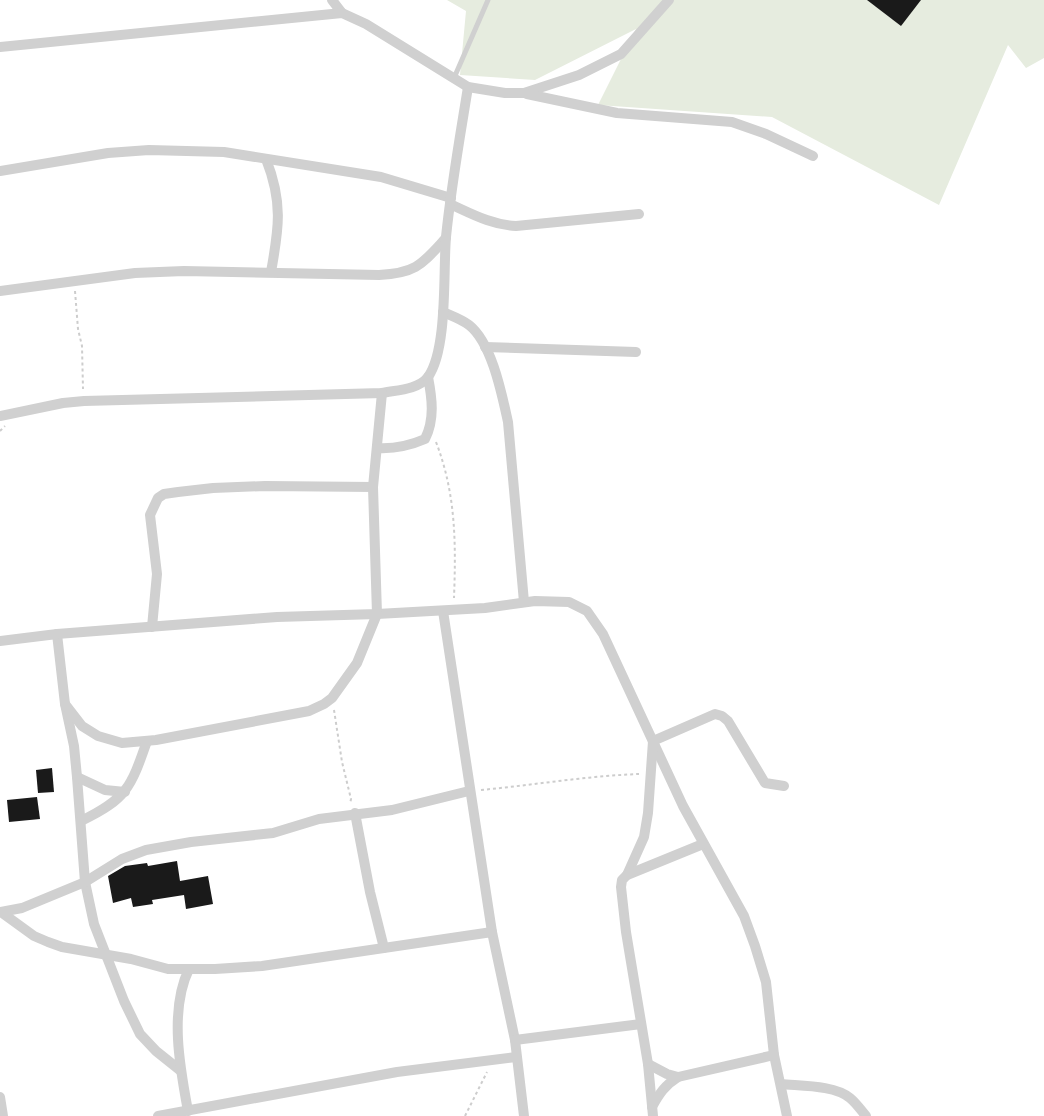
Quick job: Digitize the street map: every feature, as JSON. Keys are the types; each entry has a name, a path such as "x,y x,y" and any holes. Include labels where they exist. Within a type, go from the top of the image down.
{"street":[{"path":"333,0 342,13"},
{"path":"524,93 579,75 621,54 669,0"},
{"path":"0,47 342,13 366,24 468,87 504,93 524,93 617,113 732,122 766,134 813,156"},
{"path":"0,416 54,404 84,401 382,393 418,385 428,377 436,358 443,312 450,201 468,87"},
{"path":"0,171 108,153 149,150 224,152 381,177 450,201 485,221 499,225 516,226 639,214"},
{"path":"266,159 275,182 279,214 271,272"},
{"path":"0,291 135,273 184,271 401,274 417,268 446,238"},
{"path":"443,312 471,326 485,347 503,400 508,422 524,602"},
{"path":"485,347 636,352"},
{"path":"377,448 392,449 425,439 431,428 432,397 428,377"},
{"path":"65,704 82,726 98,736 122,743 147,741 309,711 332,698 357,663 377,614 373,487 382,393"},
{"path":"152,627 157,574 150,515 158,498 164,494 213,488 265,486 373,487"},
{"path":"0,641 57,634 278,617 448,610 524,602 568,602 587,611 603,634 683,806 702,844 744,916 756,946 766,982 774,1055 787,1116"},
{"path":"448,610 469,791 492,932 514,1040 524,1116"},
{"path":"57,634 65,704 74,746 85,882 94,924 132,1020 140,1034 156,1051 181,1071"},
{"path":"653,741 715,714 722,716 728,721 765,783 784,786"},
{"path":"81,821 109,806 125,792 133,780 147,741"},
{"path":"652,1112 648,1064 621,887 622,880 644,837 653,741"},
{"path":"77,777 105,790 125,792"},
{"path":"1,912 22,908 85,882 122,859 146,850 190,842 273,833 319,819 392,810 469,791"},
{"path":"350,814 384,948"},
{"path":"627,874 702,844"},
{"path":"1,912 34,936 48,942 141,961 168,969 262,966 492,932"},
{"path":"188,1112 181,1071 178,1006 183,981 189,969"},
{"path":"514,1040 641,1024"},
{"path":"652,1112 659,1093 678,1077 774,1055"},
{"path":"158,1116 211,1111 397,1072 516,1057"},
{"path":"648,1064 678,1077"},
{"path":"781,1084 809,1086 838,1092 849,1097 866,1116"},
{"path":"0,1097 3,1116"}],"lane":[{"path":"454,79 488,0"}],"path":[{"path":"75,282 78,329 82,346 81,369 84,401"},
{"path":"431,428 445,463 452,496 456,549 448,610"},
{"path":"332,698 337,737 351,799 350,814"},
{"path":"469,791 576,778 651,774"},
{"path":"465,1116 494,1059"}],"shaded area":[{"path":"447,0 1044,0 1044,58 1026,68 1008,45 939,205 772,117 598,105 636,29 535,80 460,75 466,11"}],"building":[{"path":"867,0 921,0 901,26"},
{"path":"52,768 54,792 38,793 36,770"},
{"path":"37,797 40,819 9,822 7,800"},
{"path":"177,861 180,881 208,876 213,904 186,909 184,895 152,900 153,904 133,907 131,898 113,903 108,876 125,866 147,863 148,866"}]}
